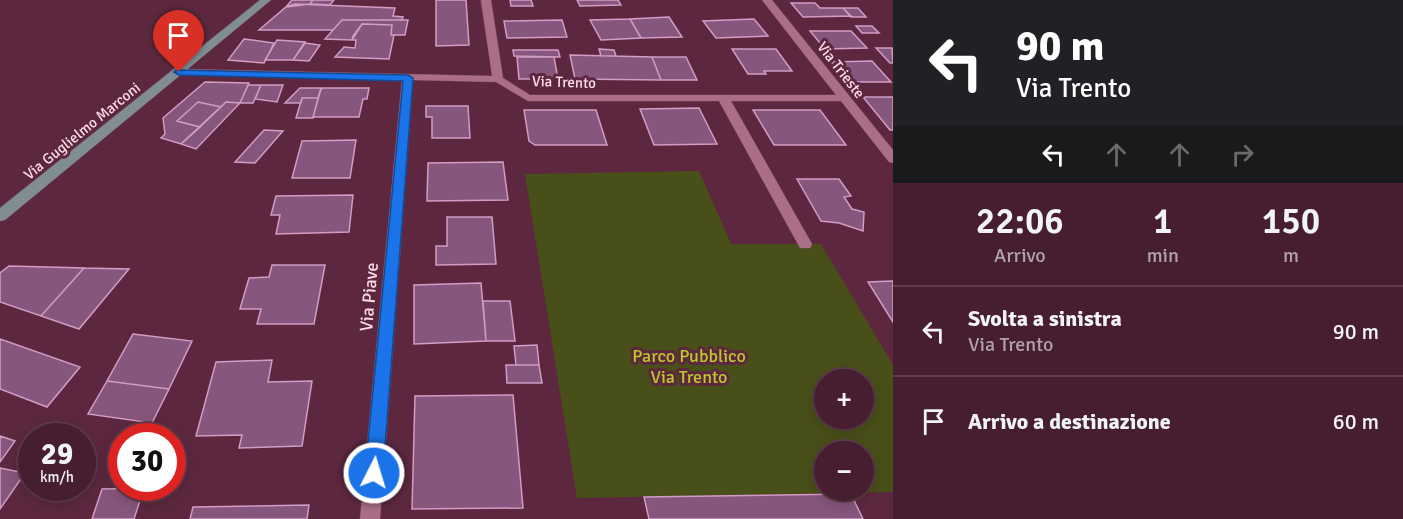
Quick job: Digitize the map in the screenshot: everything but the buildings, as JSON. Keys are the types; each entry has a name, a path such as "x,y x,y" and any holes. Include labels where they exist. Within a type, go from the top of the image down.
{"main road":[{"name":"Via Guglielmo Marconi","path":"0,216 266,0"}],"street":[{"path":"179,72 498,79 486,0"},
{"name":"Via Trieste","path":"766,0 893,159"},
{"name":"Via Piave","path":"370,519 408,78"},
{"name":"Via Trento","path":"498,79 528,98 844,98"},
{"path":"723,98 805,244"}],"green space":[{"name":"Parco Pubblico Via Trento","path":"699,171 731,244 821,244 893,365 893,492 874,492 874,441 814,441 814,494 577,498 525,174"}],"route":[{"path":"179,72 408,78 374,473"}]}
